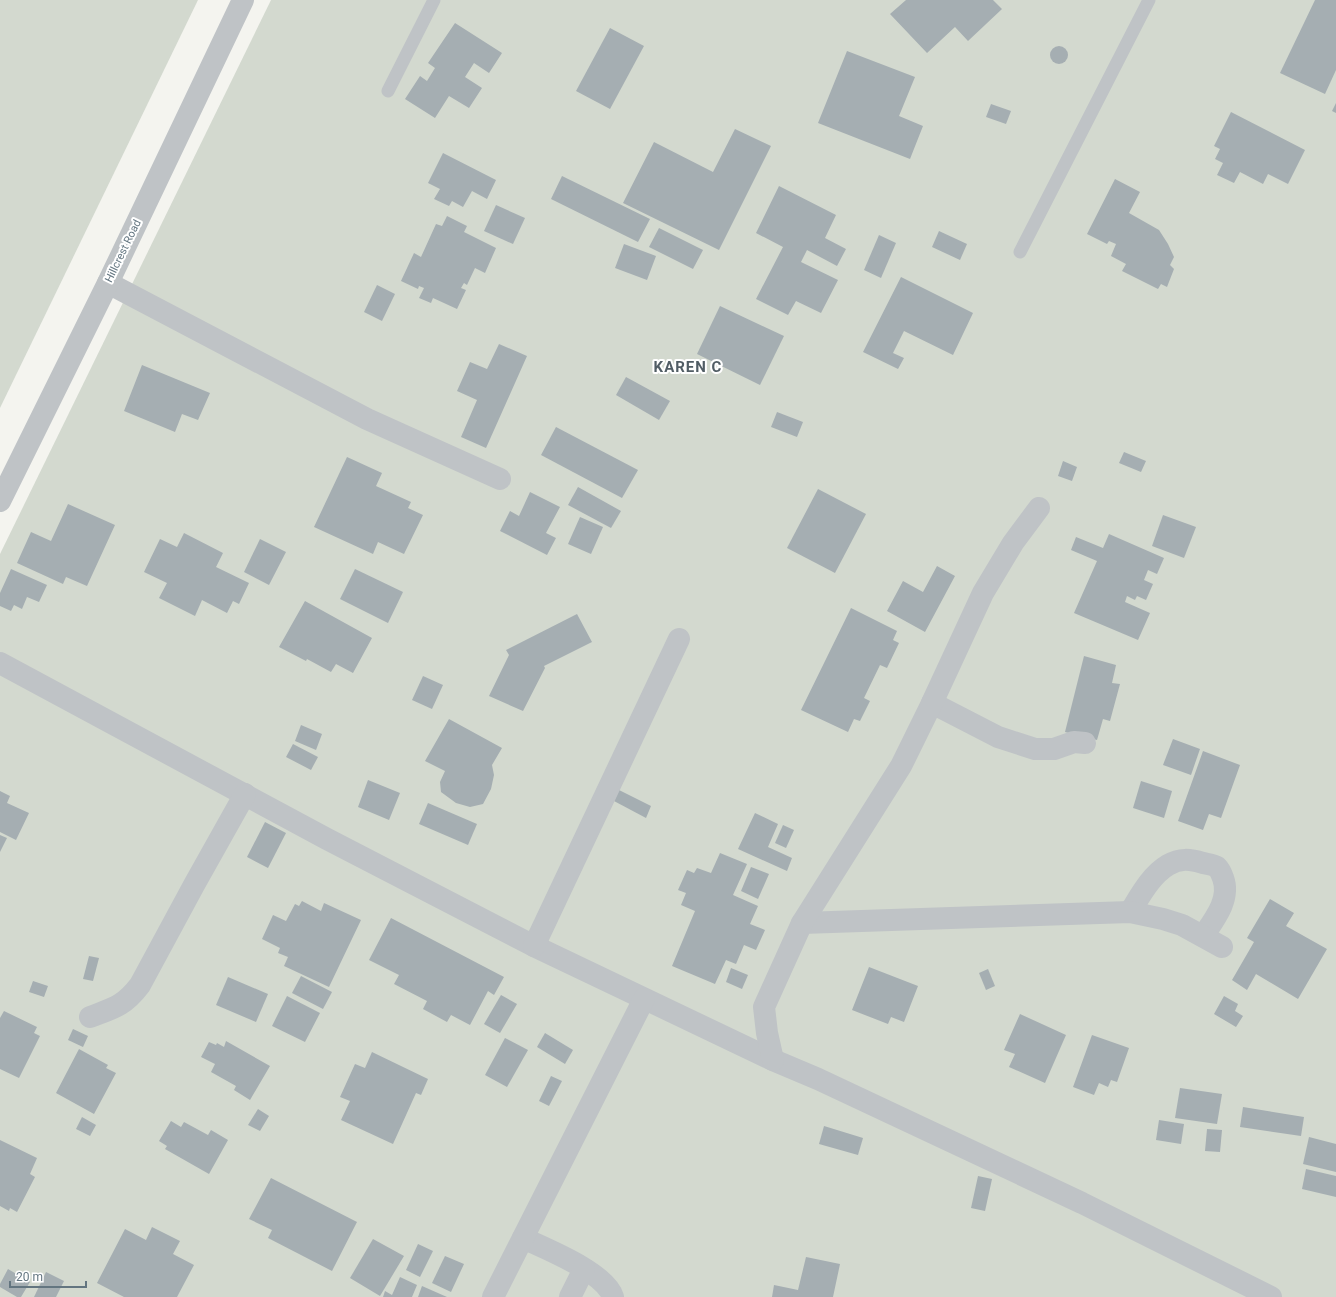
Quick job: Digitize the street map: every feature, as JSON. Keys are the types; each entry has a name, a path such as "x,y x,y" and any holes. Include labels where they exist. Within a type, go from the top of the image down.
{"street":[{"name":"Hillcrest Road","path":"0,500 108,283 243,0"},
{"path":"108,283 368,419 500,479"},
{"path":"773,1060 767,1033 764,1007 802,923 901,766 983,593 1013,543 1039,508"},
{"path":"534,946 679,639"},
{"path":"0,663 534,946 773,1060 818,1079 1082,1203 1271,1297"},
{"path":"932,703 998,737 1035,749 1054,749 1074,742 1085,743"},
{"path":"90,1016 117,1006 129,999 140,985 245,794"},
{"path":"1130,912 1148,884 1157,874 1168,865 1179,860 1190,858 1217,867 1224,881 1224,898 1221,908 1202,936"},
{"path":"802,923 1130,912 1163,919 1182,925 1222,947"},
{"path":"493,1297 644,999"},
{"path":"523,1238 598,1277 611,1291 613,1297"},
{"path":"570,1297 584,1269"}],"lane":[{"path":"388,91 434,0"},
{"path":"1020,252 1149,0"}],"shaded area":[{"path":"0,0 198,0 0,408"},
{"path":"271,0 1336,0 1336,1297 0,1297 0,554"}],"building":[{"path":"906,0 993,0 1002,9 968,41 955,27 927,53 890,14"},
{"path":"1315,0 1336,0 1336,70 1325,94 1280,73"},
{"path":"455,23 502,53 489,73 474,63 465,77 482,88 469,108 449,96 435,118 405,99 420,76 427,81 435,68 428,63"},
{"path":"610,28 644,46 610,109 576,91"},
{"path":"1059,46 1065,49 1068,55 1065,61 1059,64 1053,61 1050,55 1053,49"},
{"path":"847,51 915,77 899,116 923,126 910,159 818,123"},
{"path":"1336,103 1336,113 1332,111"},
{"path":"991,104 1011,111 1006,124 986,117"},
{"path":"1231,112 1305,150 1288,184 1268,174 1263,184 1240,172 1234,183 1217,175 1223,163 1215,159 1220,149 1214,146"},
{"path":"735,129 771,146 719,250 623,203 654,142 713,172"},
{"path":"443,153 496,180 487,199 472,191 463,207 452,201 449,206 434,199 440,189 428,183"},
{"path":"562,176 650,219 638,242 551,199"},
{"path":"1115,179 1140,192 1129,213 1159,230 1168,244 1174,257 1170,265 1174,269 1167,287 1161,284 1158,289 1122,271 1126,264 1111,256 1116,244 1109,241 1107,244 1087,234"},
{"path":"779,186 836,215 825,238 846,249 837,266 807,250 801,262 838,280 821,313 796,301 788,315 756,299 783,247 756,233"},
{"path":"496,205 525,218 513,244 484,231"},
{"path":"447,216 467,226 464,232 496,248 485,273 475,268 467,285 464,283 461,288 466,290 457,309 433,298 431,303 419,298 424,288 419,286 418,289 401,281 414,253 421,257 436,224 442,226"},
{"path":"659,228 703,250 693,269 649,247"},
{"path":"939,231 967,244 960,260 932,247"},
{"path":"879,235 896,243 881,278 864,270"},
{"path":"624,244 656,256 647,280 615,268"},
{"path":"901,277 973,313 953,355 904,331 893,353 904,358 898,369 863,352"},
{"path":"377,285 395,294 382,321 364,312"},
{"path":"720,306 784,336 760,385 697,354"},
{"path":"499,344 527,356 486,448 461,437 477,400 457,391 470,362 487,369"},
{"path":"142,365 210,393 198,420 182,414 175,432 124,411"},
{"path":"626,377 670,401 659,420 616,395"},
{"path":"777,412 803,422 797,437 771,427"},
{"path":"556,427 638,470 622,498 541,455"},
{"path":"1124,452 1146,461 1141,472 1119,463"},
{"path":"347,457 382,473 376,486 411,502 408,508 423,515 404,554 378,542 373,554 314,527"},
{"path":"1063,461 1077,467 1072,481 1058,476"},
{"path":"578,487 621,511 611,528 568,505"},
{"path":"818,489 866,514 835,573 787,548"},
{"path":"530,492 560,507 546,533 556,538 547,555 500,531 510,511 519,516"},
{"path":"68,504 115,525 87,586 66,577 63,584 17,563 31,532 51,541"},
{"path":"1163,515 1196,527 1184,558 1152,546"},
{"path":"580,517 603,527 591,554 568,544"},
{"path":"184,533 223,553 216,567 249,583 239,604 233,601 227,613 202,600 195,616 159,598 167,583 144,572 160,539 177,547"},
{"path":"1109,534 1164,558 1157,574 1148,570 1144,580 1153,584 1146,600 1137,596 1135,600 1127,596 1125,602 1150,613 1138,640 1074,613 1097,561 1071,550 1076,537 1103,548"},
{"path":"260,539 286,552 269,585 244,572"},
{"path":"937,566 955,576 925,632 887,611 903,581 923,592"},
{"path":"11,569 47,585 39,602 27,597 22,609 14,605 11,611 0,606 0,593"},
{"path":"355,569 403,592 388,623 340,599"},
{"path":"305,601 372,638 353,673 336,664 331,672 307,659 306,661 279,647"},
{"path":"851,608 897,631 893,640 899,643 887,668 880,665 864,698 870,701 860,721 854,719 848,732 801,710"},
{"path":"577,614 592,642 544,666 545,668 523,711 489,696 509,655 506,650"},
{"path":"1084,656 1116,665 1112,683 1120,684 1110,721 1103,719 1097,740 1065,732"},
{"path":"423,676 443,685 432,709 412,700"},
{"path":"449,719 502,748 492,765 494,775 491,789 483,804 470,807 456,803 441,792 440,782 445,771 425,761"},
{"path":"301,725 322,734 316,750 295,741"},
{"path":"1173,739 1200,749 1191,775 1163,765"},
{"path":"293,744 318,757 311,770 286,757"},
{"path":"1203,751 1240,765 1221,818 1209,814 1203,830 1178,821"},
{"path":"368,780 400,793 389,820 358,807"},
{"path":"1141,781 1172,791 1164,818 1133,808"},
{"path":"619,790 651,806 646,818 614,801"},
{"path":"0,791 10,796 7,803 29,813 16,840 0,832"},
{"path":"428,803 477,824 468,845 419,824"},
{"path":"755,813 778,824 768,847 792,858 787,871 738,849"},
{"path":"265,822 286,833 268,868 247,857"},
{"path":"783,825 794,830 786,848 775,843"},
{"path":"0,835 7,838 0,852"},
{"path":"720,853 747,864 733,895 758,906 750,924 765,930 756,950 744,945 736,964 726,960 715,984 672,966 695,911 681,905 686,893 678,890 687,870 694,873 697,868 711,873"},
{"path":"751,867 769,874 758,899 741,891"},
{"path":"1270,899 1294,913 1286,926 1327,949 1298,999 1256,974 1247,990 1232,980 1254,942 1247,938"},
{"path":"302,901 321,911 324,903 361,920 329,987 284,966 288,957 278,953 280,948 262,939 273,915 286,921 295,904 299,906"},
{"path":"391,918 504,977 494,995 488,991 470,1025 451,1015 447,1022 423,1009 427,1001 394,984 399,975 369,960"},
{"path":"89,956 99,958 93,981 83,979"},
{"path":"869,967 918,986 904,1022 891,1017 888,1024 852,1010"},
{"path":"731,968 748,975 742,989 726,982"},
{"path":"988,969 995,986 986,990 979,973"},
{"path":"301,976 332,992 323,1009 292,993"},
{"path":"228,977 268,994 256,1022 216,1005"},
{"path":"33,981 48,986 44,997 29,992"},
{"path":"501,995 517,1004 500,1033 484,1024"},
{"path":"287,996 320,1013 305,1042 272,1026"},
{"path":"1224,996 1238,1004 1235,1011 1243,1016 1236,1027 1214,1014"},
{"path":"4,1011 37,1027 34,1033 40,1036 19,1078 0,1069 0,1018"},
{"path":"1020,1014 1066,1035 1045,1083 1009,1067 1015,1054 1004,1050"},
{"path":"73,1029 88,1036 83,1047 68,1040"},
{"path":"545,1033 573,1050 565,1064 537,1047"},
{"path":"1092,1035 1129,1048 1117,1082 1111,1080 1108,1087 1099,1083 1094,1095 1073,1087"},
{"path":"505,1038 528,1050 507,1087 485,1075"},
{"path":"226,1041 270,1066 250,1100 234,1090 236,1086 211,1072 215,1064 201,1057 209,1042 216,1045 217,1043 224,1047"},
{"path":"79,1049 108,1065 106,1068 116,1073 94,1114 56,1093"},
{"path":"372,1052 428,1079 421,1095 416,1093 393,1144 341,1120 350,1101 340,1097 355,1064 365,1068"},
{"path":"551,1076 562,1081 549,1106 539,1101"},
{"path":"1180,1088 1222,1094 1217,1124 1175,1118"},
{"path":"1243,1107 1304,1117 1301,1136 1240,1127"},
{"path":"258,1109 269,1116 260,1131 248,1125"},
{"path":"82,1117 96,1125 90,1136 76,1129"},
{"path":"1159,1120 1184,1124 1181,1144 1156,1140"},
{"path":"171,1121 181,1127 184,1122 208,1135 211,1130 228,1140 209,1174 165,1149 167,1146 159,1141"},
{"path":"824,1126 863,1138 858,1155 819,1144"},
{"path":"1207,1129 1222,1130 1220,1152 1205,1151"},
{"path":"1309,1137 1336,1144 1336,1172 1303,1164"},
{"path":"0,1140 37,1158 30,1174 35,1177 17,1212 10,1208 9,1211 0,1206"},
{"path":"1306,1169 1336,1176 1336,1197 1302,1189"},
{"path":"978,1176 992,1179 985,1211 971,1208"},
{"path":"271,1178 357,1222 332,1271 268,1238 272,1230 249,1219"},
{"path":"152,1227 180,1241 173,1254 194,1265 177,1297 124,1297 97,1283 125,1229 146,1240"},
{"path":"373,1239 404,1256 380,1296 350,1278"},
{"path":"418,1244 433,1251 420,1277 406,1270"},
{"path":"445,1256 464,1264 451,1292 432,1283"},
{"path":"806,1257 840,1264 833,1297 772,1297 774,1285 798,1290"},
{"path":"8,1269 30,1282 21,1297 17,1297 0,1287 0,1284"},
{"path":"46,1272 64,1281 56,1297 34,1297"},
{"path":"400,1277 417,1285 412,1297 383,1297 385,1291 392,1295"},
{"path":"422,1286 447,1297 418,1297"}],"district":[{"name":"KAREN C","path":"688,367"}]}
